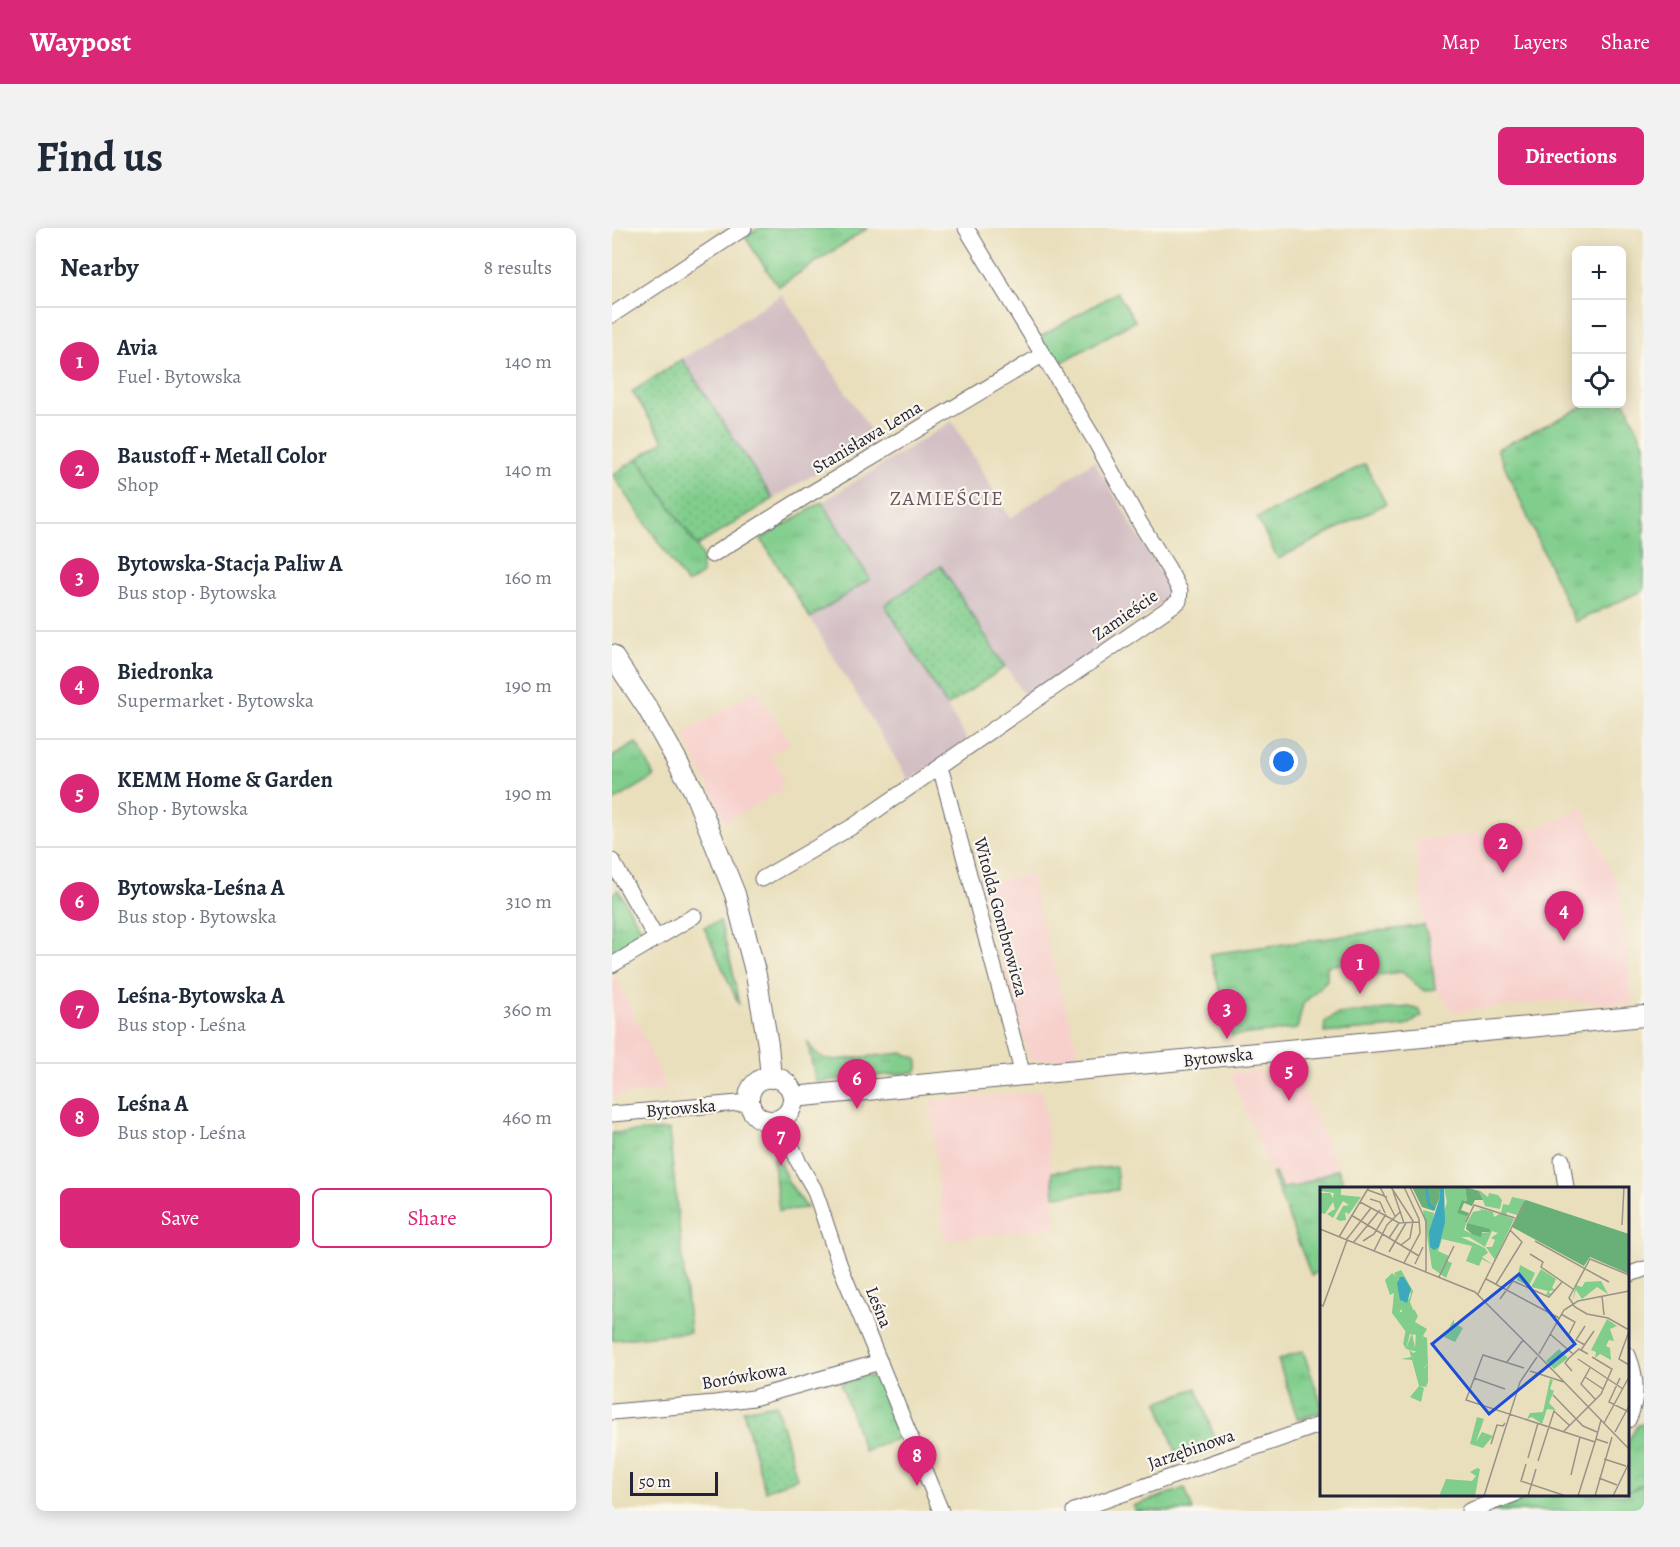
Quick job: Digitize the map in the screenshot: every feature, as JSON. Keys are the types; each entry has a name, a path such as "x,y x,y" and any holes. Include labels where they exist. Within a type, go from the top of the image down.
{"main road":[{"path":"612,655 648,709 693,789 735,894 756,975 771,1078"},
{"name":"Bytowska","path":"793,1097 1644,1016"},
{"path":"771,1078 786,1083 793,1097 787,1115 770,1121 753,1112 750,1102 750,1093 755,1085 771,1078"}],"street":[{"path":"612,315 744,228"},
{"name":"Zamieście","path":"762,879 855,825 1179,601 1180,591 1168,568 1140,523 1094,439 966,228"},
{"name":"Stanisława Lema","path":"712,555 1042,355"},
{"name":"Witolda Gombrowicza","path":"939,768 1020,1064 1021,1076"},
{"path":"612,861 656,938"},
{"path":"612,964 694,916"},
{"name":"Bytowska","path":"612,1114 750,1102"},
{"name":"Leśna","path":"780,1119 799,1163 814,1189 840,1266 940,1511"},
{"path":"1562,1160 1566,1187"},
{"path":"1629,1275 1644,1269"},
{"path":"1629,1358 1635,1378 1635,1395 1629,1418"},
{"name":"Borówkowa","path":"612,1412 753,1398 880,1362"},
{"name":"Jarzębinowa","path":"1074,1511 1320,1425"},
{"path":"1469,1511 1510,1496"}],"shaded area":[{"path":"782,294 875,437 773,499 682,359"},
{"path":"952,421 1010,518 1094,461 1169,587 1166,601 1091,651 1093,655 1027,700 941,566 885,605 968,741 909,781 810,618 870,579 822,502"},
{"path":"757,690 790,744 770,755 785,780 780,783 783,789 726,822 683,734"},
{"path":"1582,808 1619,888 1633,1006 1562,1000 1455,1012 1435,989 1430,945 1424,925 1415,840 1539,828"},
{"path":"1029,873 1079,1056 1030,1061 981,886"},
{"path":"617,977 667,1091 612,1096 612,980"},
{"path":"1294,1069 1338,1169 1292,1189 1282,1189 1275,1174 1272,1174 1230,1073"},
{"path":"1043,1091 1057,1228 944,1240 930,1101"}],"green space":[{"path":"759,228 868,228 778,287 745,237"},
{"path":"1117,292 1135,321 1057,365 1040,337"},
{"path":"682,359 773,499 697,546 638,458 664,441 632,392"},
{"path":"1626,404 1644,444 1644,590 1575,622 1497,449 1581,408 1626,408"},
{"path":"638,458 703,558 702,574 687,584 613,475"},
{"path":"1365,464 1386,504 1278,559 1257,518"},
{"path":"822,502 870,579 810,618 761,539"},
{"path":"941,566 1005,667 947,706 885,605"},
{"path":"636,743 654,777 612,802 612,757"},
{"path":"618,890 642,930 638,942 612,956 612,894"},
{"path":"720,921 732,967 739,1005 704,927"},
{"path":"1424,925 1430,945 1435,989 1424,991 1402,972 1364,977 1362,960 1327,966 1327,980 1303,1004 1297,1029 1232,1036 1210,954"},
{"path":"1409,1007 1419,1010 1422,1016 1406,1026 1324,1033 1325,1022 1337,1014"},
{"path":"807,1041 818,1055 825,1059 903,1053 916,1058 918,1069 916,1072 816,1082"},
{"path":"669,1130 690,1332 612,1340 612,1133"},
{"path":"777,1157 789,1183 807,1208 779,1211 773,1158"},
{"path":"1116,1167 1118,1190 1054,1196 1052,1172"},
{"path":"1338,1169 1346,1187 1320,1187 1320,1271 1311,1275 1272,1174 1275,1173 1282,1189 1291,1186 1292,1188"},
{"path":"1303,1351 1320,1400 1320,1412 1298,1420 1278,1360"},
{"path":"866,1375 877,1379 901,1437 864,1451 841,1384"},
{"path":"1197,1388 1218,1448 1179,1461 1158,1402"},
{"path":"776,1404 797,1478 765,1491 743,1410"},
{"path":"1644,1424 1644,1484 1629,1491 1629,1439 1638,1425"},
{"path":"1644,1484 1644,1511 1490,1511 1537,1496 1629,1496 1629,1491"},
{"path":"1185,1488 1193,1511 1135,1511 1133,1506"}],"place":[{"name":"Baustoff + Metall Color","path":"1503,873"},
{"name":"Biedronka","path":"1564,941"},
{"name":"Avia","path":"1360,994"},
{"name":"Bytowska-Stacja Paliw A","path":"1227,1039"},
{"name":"KEMM Home & Garden","path":"1289,1101"},
{"name":"Bytowska-Leśna A","path":"857,1109"},
{"name":"Leśna-Bytowska A","path":"781,1166"},
{"name":"Leśna A","path":"917,1486"}],"district":[{"name":"ZAMIEŚCIE","path":"947,498"}]}
